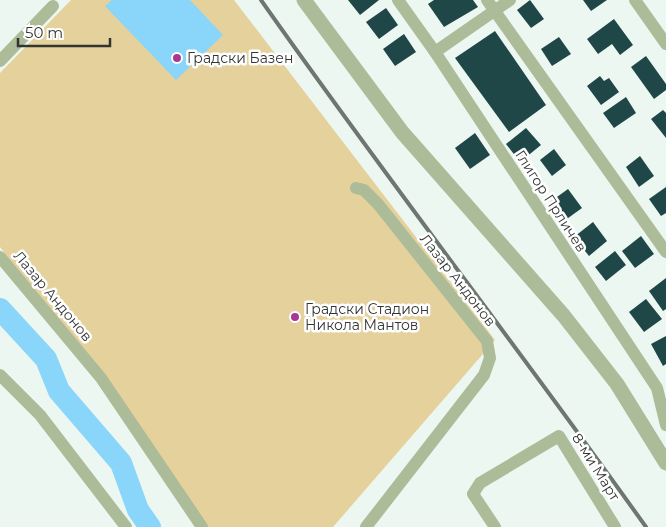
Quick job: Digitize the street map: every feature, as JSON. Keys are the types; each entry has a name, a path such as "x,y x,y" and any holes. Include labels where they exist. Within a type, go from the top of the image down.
{"street":[{"path":"304,0 402,132 564,316 617,384 666,463"},
{"name":"Глигор Прличев","path":"398,0 435,52 657,388 666,425"},
{"path":"487,0 666,252"},
{"path":"435,52 510,0"},
{"path":"635,0 666,44"},
{"path":"0,61 53,6"},
{"name":"Лазар Андонов","path":"356,188 370,196 393,222 487,342 490,358 484,374 371,525"},
{"name":"Лазар Андонов","path":"0,257 101,378 202,527"},
{"path":"0,375 40,415 126,527"},
{"name":"8-ми Март","path":"495,527 473,494 480,483 558,436 615,527"}],"shaded area":[{"path":"71,0 234,0 495,340 333,527 208,527 0,247 0,73"}],"water":[{"name":"Градски Базен","path":"112,0 190,0 223,35 176,80 105,6"}],"building":[{"path":"348,0 379,0 360,15"},
{"path":"434,0 473,0 478,7 444,27 428,4"},
{"path":"530,0 544,19 531,28 517,10"},
{"path":"583,0 607,0 591,11"},
{"path":"386,8 398,25 379,39 366,22"},
{"path":"614,19 633,45 620,55 612,44 598,54 587,39"},
{"path":"495,31 546,105 509,132 455,58"},
{"path":"404,34 416,52 395,66 383,49"},
{"path":"559,37 571,54 552,66 541,49"},
{"path":"646,56 666,84 666,90 654,99 631,67"},
{"path":"600,76 604,81 609,78 619,92 601,105 587,86"},
{"path":"626,97 636,113 614,128 603,113"},
{"path":"663,110 666,113 666,138 651,119"},
{"path":"526,128 541,145 520,162 506,144"},
{"path":"475,133 490,155 470,169 455,148"},
{"path":"554,149 566,165 552,176 540,160"},
{"path":"640,156 654,176 639,187 626,167"},
{"path":"666,187 666,213 661,216 649,199"},
{"path":"568,189 582,208 564,221 550,202"},
{"path":"593,222 607,241 589,256 574,237"},
{"path":"641,236 654,254 635,268 622,251"},
{"path":"615,251 626,265 606,281 595,267"},
{"path":"666,278 666,309 663,311 649,291"},
{"path":"646,299 662,319 644,332 629,312"},
{"path":"666,336 666,364 663,366 651,344"}],"waterway":[{"path":"0,309 46,359 59,391 121,463 138,510 150,527"}],"railway":[{"path":"261,0 356,133 646,527"}],"place":[{"name":"Градски Базен","path":"177,58"},
{"name":"Градски Стадион Никола Мантов","path":"295,317"}]}
